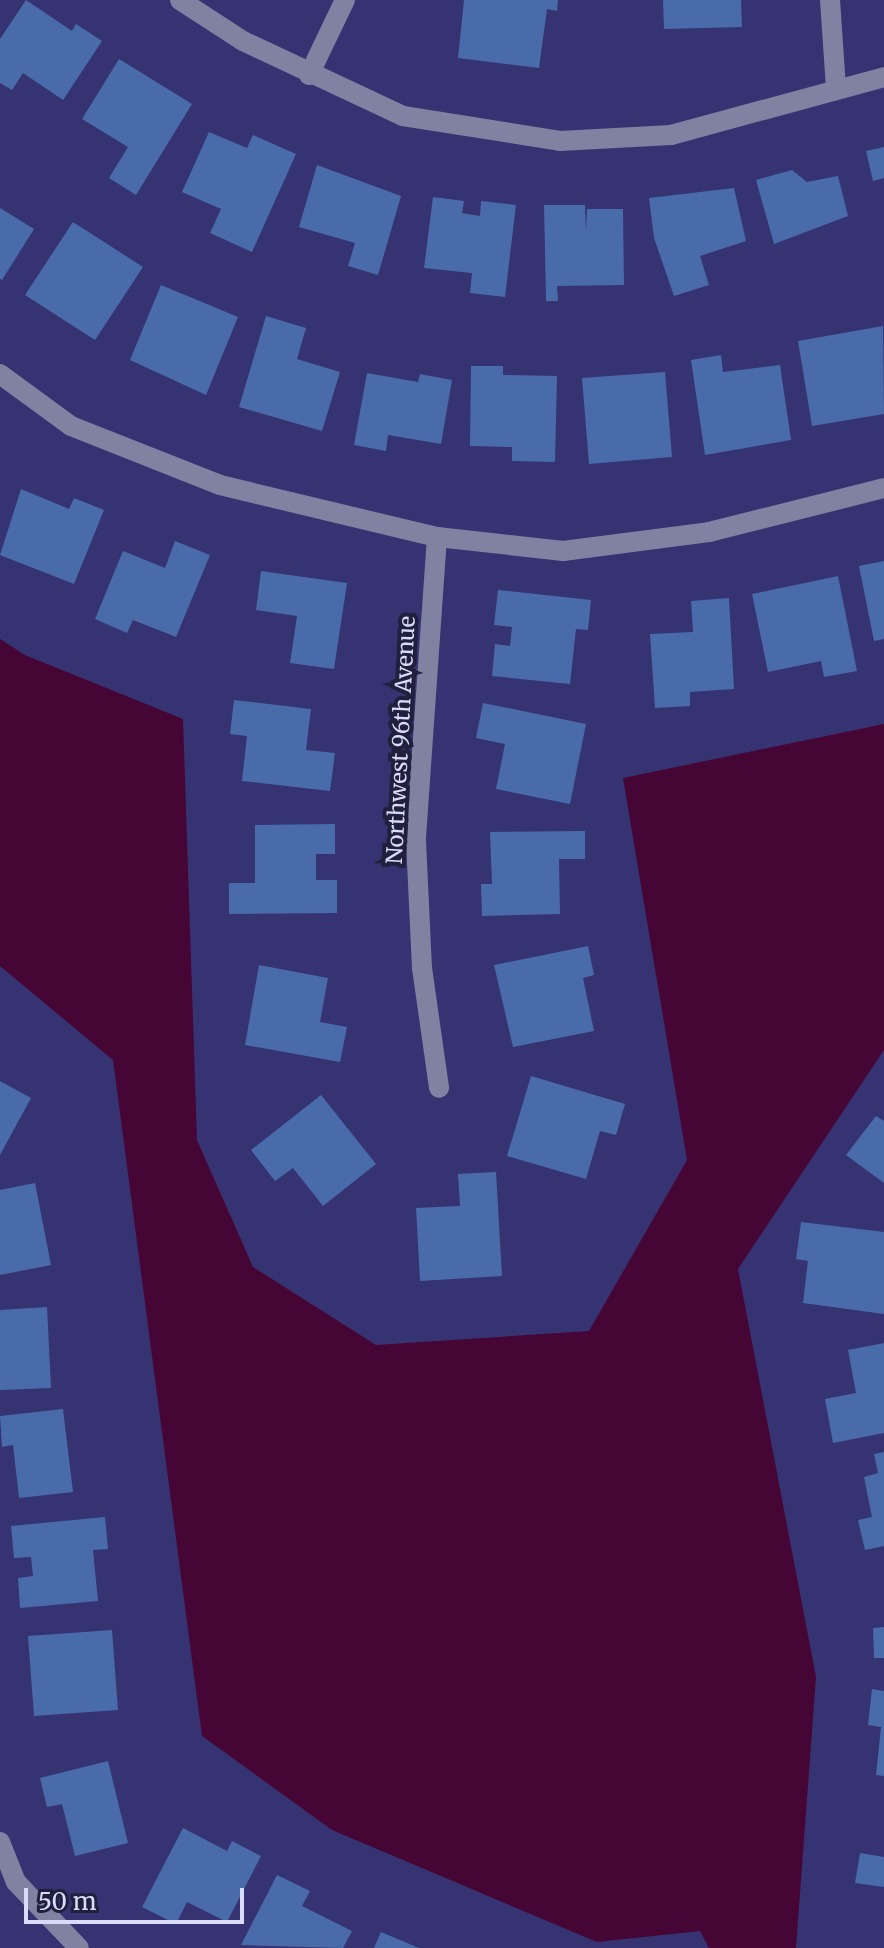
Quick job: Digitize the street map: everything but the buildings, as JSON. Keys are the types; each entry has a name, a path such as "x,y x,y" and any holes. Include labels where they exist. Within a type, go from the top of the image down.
{"street":[{"path":"180,0 309,75 403,116 560,141 671,135 884,77"},
{"path":"309,75 345,0"},
{"path":"830,0 836,89"},
{"path":"0,374 71,426 220,485 437,537 563,551 709,532 884,488"},
{"name":"Northwest 96th Avenue","path":"437,537 416,841 422,968 439,1088"},
{"path":"0,1842 16,1882 79,1948"}],"shaded area":[{"path":"0,639 25,655 183,719 197,1140 253,1267 376,1345 589,1331 687,1160 623,778 884,724 884,1050 738,1269 816,1677 796,1948 709,1948 700,1931 597,1942 332,1830 202,1736 113,1060 0,966"}]}
